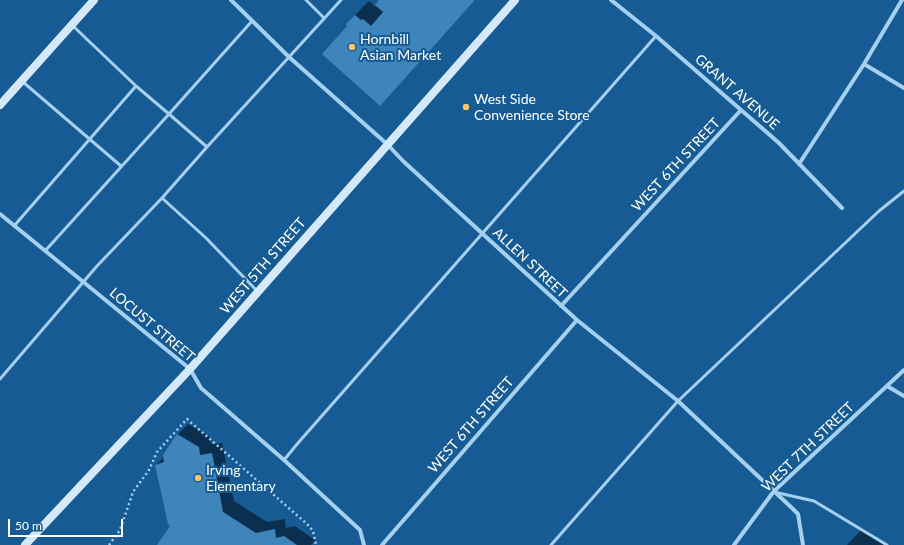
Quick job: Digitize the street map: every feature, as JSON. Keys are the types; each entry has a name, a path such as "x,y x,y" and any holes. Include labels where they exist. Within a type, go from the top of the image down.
{"main road":[{"path":"0,105 94,0"},
{"name":"WEST 5TH STREET","path":"25,545 190,369 515,0"}],"street":[{"name":"ALLEN STREET","path":"230,0 289,57 388,145 403,161 561,306 678,401 798,514 804,545"},
{"name":"GRANT AVENUE","path":"611,0 656,36 779,143 842,208"},
{"path":"799,164 864,64 902,0"},
{"path":"864,64 904,88"},
{"name":"WEST 6TH STREET","path":"561,306 741,110"},
{"name":"LOCUST STREET","path":"0,214 190,369 201,388 284,460 360,530 364,545"},
{"name":"WEST 6TH STREET","path":"382,545 577,320"},
{"name":"WEST 7TH STREET","path":"734,545 774,492 904,370"},
{"path":"887,386 904,396"}],"lane":[{"path":"306,0 324,18"},
{"path":"0,379 83,282 162,198 341,0"},
{"path":"46,251 252,21"},
{"path":"72,24 136,86 207,147"},
{"path":"284,460 656,36"},
{"path":"22,80 121,166"},
{"path":"14,226 136,86"},
{"path":"551,545 678,401 878,211 904,192"},
{"path":"162,198 206,238 258,292"},
{"path":"774,492 814,501 887,545"}],"path":[{"path":"110,545 120,530 133,492 149,470 157,452 187,419 307,524 313,531 316,545"}],"building":[{"path":"379,0 475,0 380,106 322,54 355,15 361,20 363,19 371,26 383,12 375,5"},
{"name":"Irving Elementary","path":"177,434 199,447 200,455 212,453 223,512 256,533 275,529 276,538 284,536 297,545 157,545 170,526 168,524 155,465 164,462 163,455"}],"place":[{"name":"Hornbill Asian Market","path":"352,47"},
{"name":"West Side Convenience Store","path":"466,107"},
{"name":"Irving Elementary","path":"198,478"}]}
